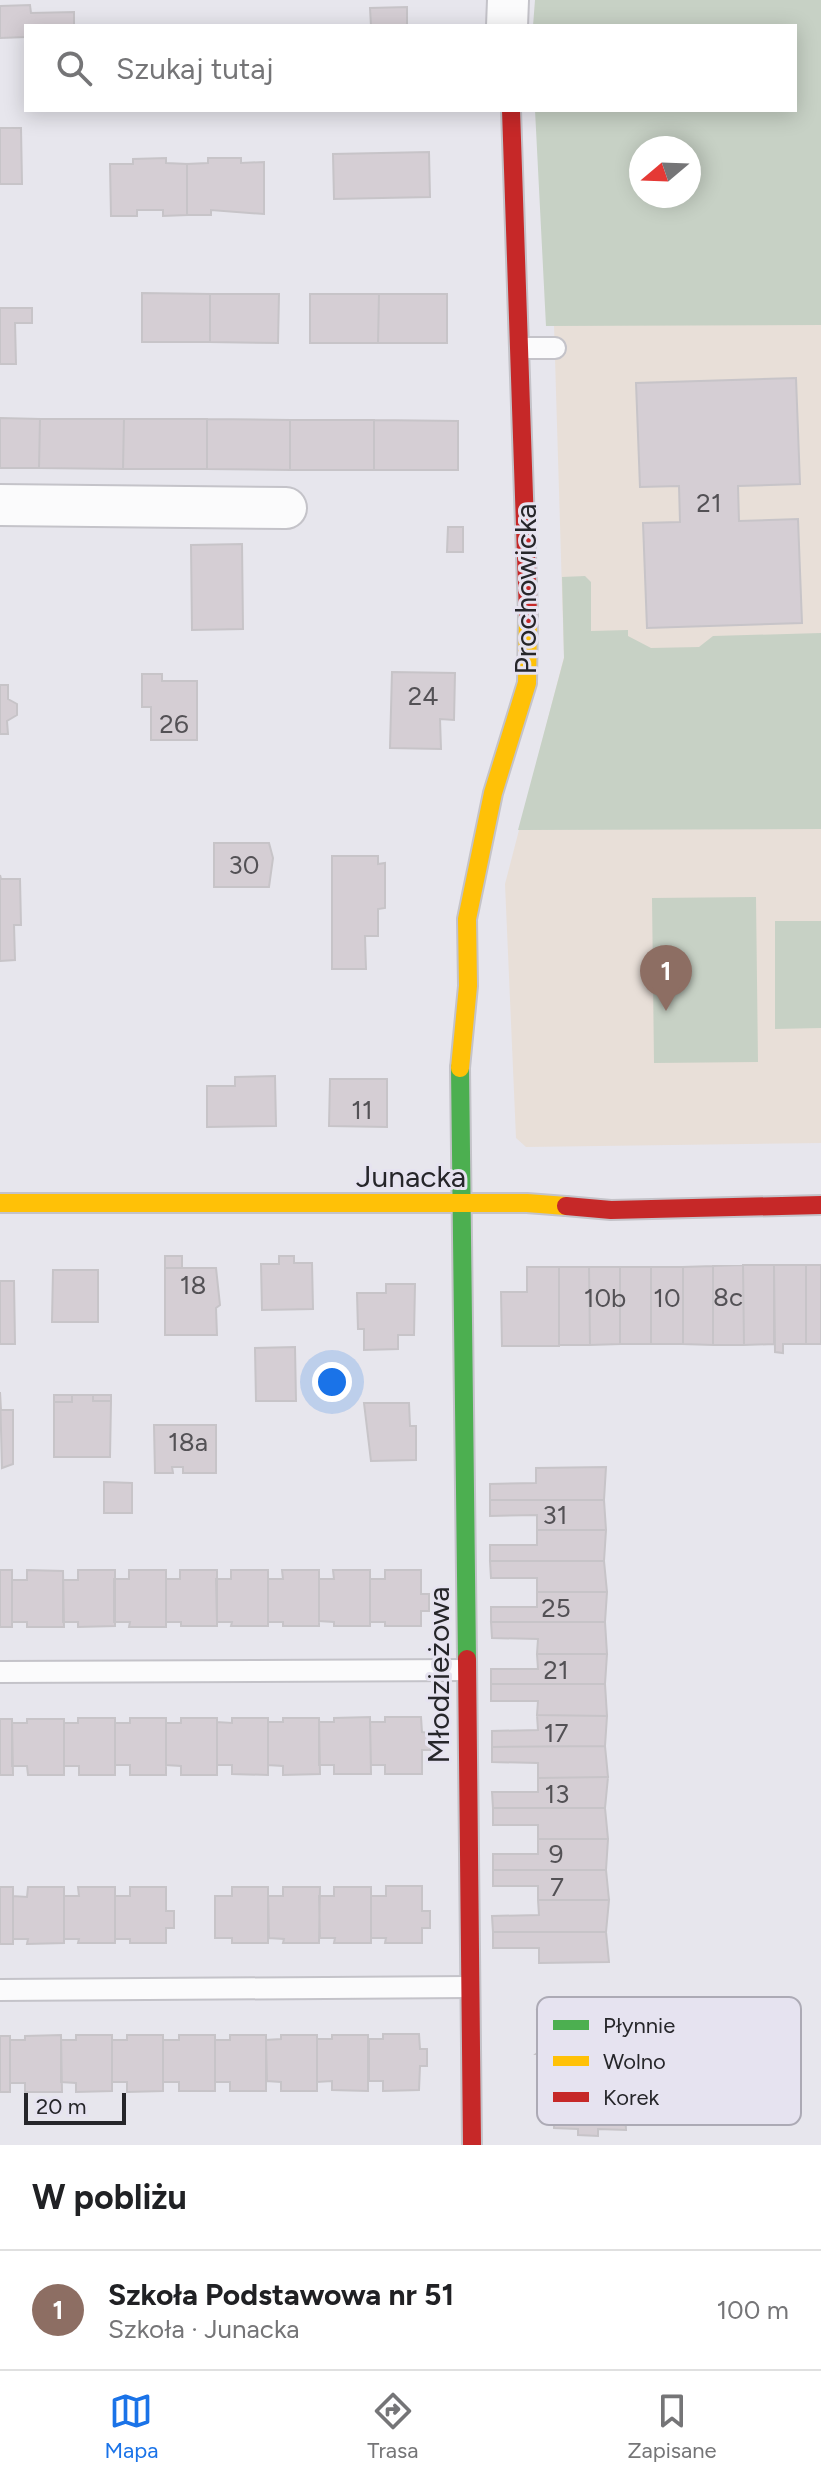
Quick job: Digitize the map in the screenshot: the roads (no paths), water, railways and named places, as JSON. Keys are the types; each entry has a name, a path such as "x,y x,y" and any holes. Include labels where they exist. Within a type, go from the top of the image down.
{"street":[{"path":"507,24 508,0"},
{"name":"Prochowicka","path":"463,1205 460,1043 468,986 467,919 493,793 527,683 529,655 511,112"},
{"path":"0,505 286,508"},
{"name":"Junacka","path":"0,1203 527,1203 611,1210 821,1205"},
{"name":"Młodzieżowa","path":"463,1205 472,2145"}],"lane":[{"path":"521,348 555,348"},
{"path":"0,1672 466,1670"},
{"path":"0,1990 469,1987"}],"place":[{"name":"Szkoła Podstawowa nr 51","path":"666,1011"}]}
